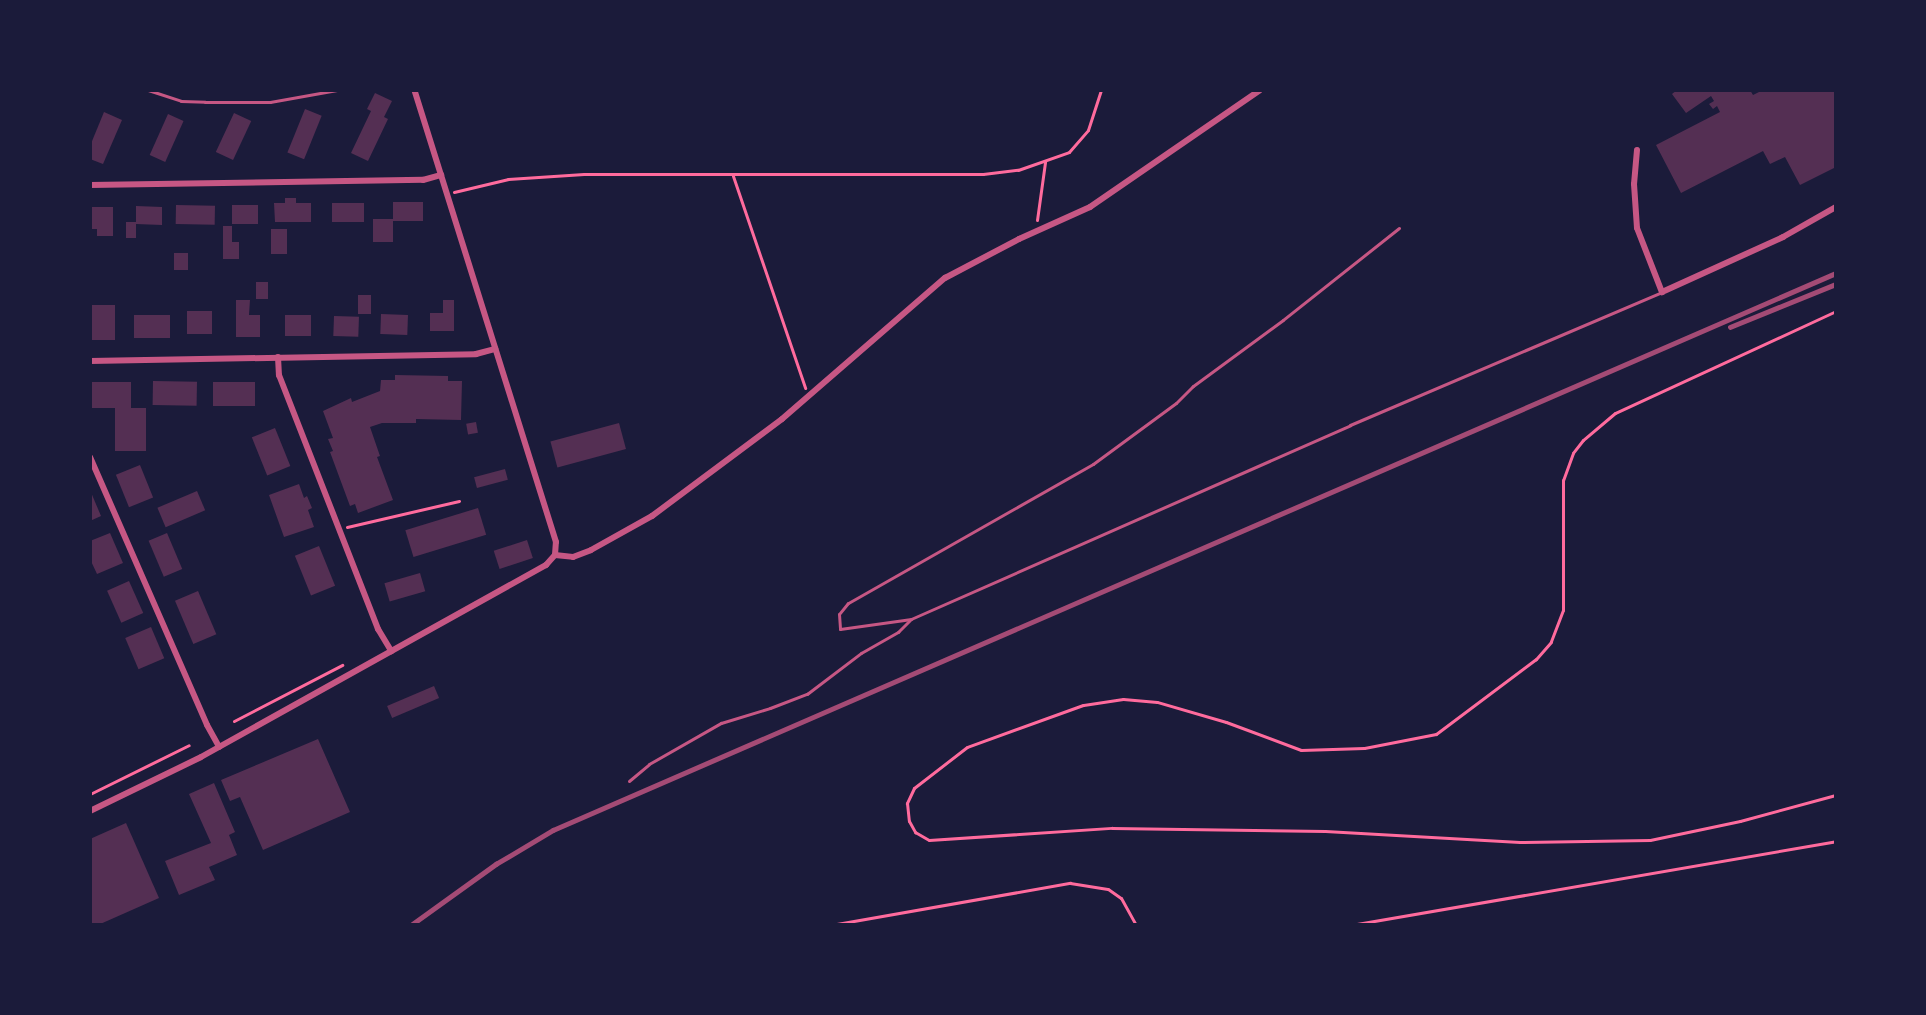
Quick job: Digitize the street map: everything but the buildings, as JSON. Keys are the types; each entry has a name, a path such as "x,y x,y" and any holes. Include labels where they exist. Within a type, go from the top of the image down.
{"street":[{"path":"90,811 219,747 546,565 555,555 556,542 414,90"},
{"path":"555,555 573,556 591,550 652,516 741,452 945,278 1090,207 1260,90"},
{"path":"1636,150 1634,184 1637,228 1662,292 1783,237 1836,207"},
{"path":"90,185 423,180 441,175"},
{"path":"90,361 476,354 495,349"},
{"path":"278,357 279,375 378,629 391,651"},
{"path":"90,457 207,725 219,747"}],"lane":[{"path":"148,90 182,101 270,102 337,90"},
{"path":"1399,228 1283,320 1193,386 1176,403 1093,464 848,603 839,614 840,629 911,619 1350,425 1662,292"},
{"path":"628,781 648,764 721,723 807,694 861,652 898,632 911,619"}],"path":[{"path":"447,194 495,181 584,174 733,175 935,172 983,174 1018,170 1069,152 1088,130 1101,90"},
{"path":"1036,232 1045,162"},
{"path":"733,175 808,395"},
{"path":"1836,311 1615,413 1582,440 1573,453 1563,480 1563,610 1551,642 1536,659 1436,734 1364,748 1301,750 1226,722 1157,702 1123,699 1083,705 967,747 914,788 907,803 909,821 915,832 929,840 1112,828 1325,831 1520,842 1650,840 1740,821 1836,795"},
{"path":"355,525 459,501"},
{"path":"234,721 352,660"},
{"path":"90,794 189,746"},
{"path":"1351,925 1836,841"},
{"path":"831,925 1070,883 1108,889 1120,898 1136,925"}],"railway":[{"path":"411,925 496,864 553,830 1836,273"},
{"path":"1730,327 1836,284"}]}
